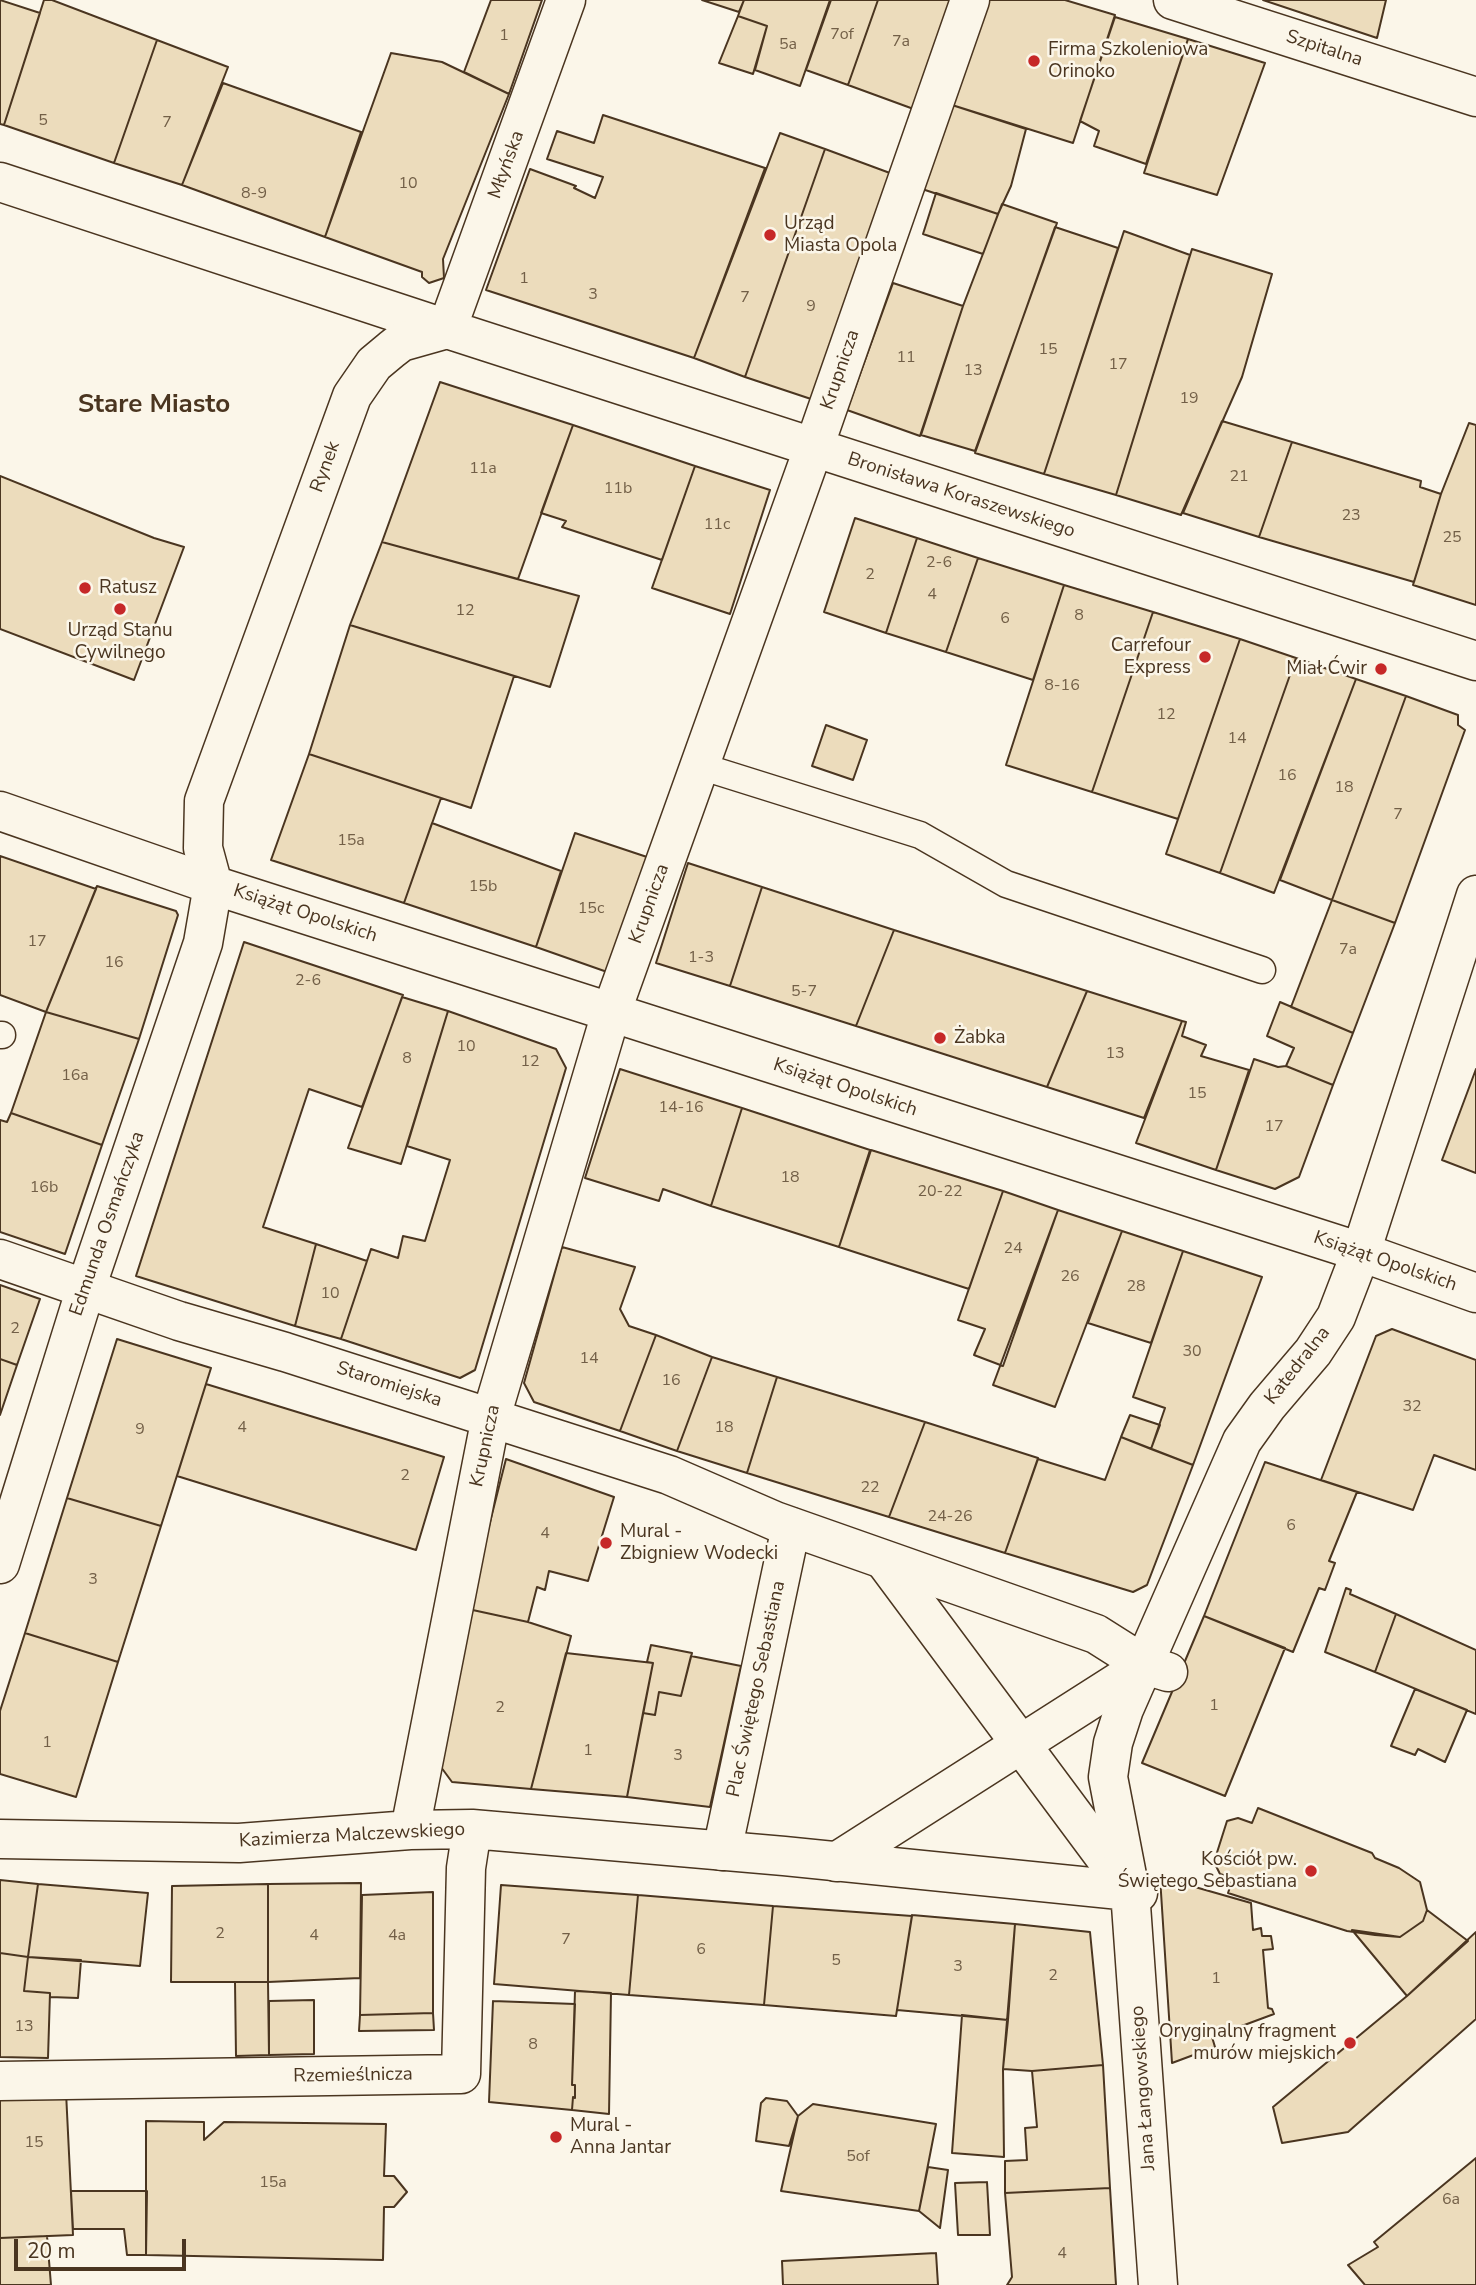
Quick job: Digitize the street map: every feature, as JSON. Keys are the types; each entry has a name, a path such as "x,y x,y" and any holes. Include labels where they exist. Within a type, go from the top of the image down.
{"street":[{"name":"Młyńska","path":"447,329 566,0"},
{"name":"Krupnicza","path":"410,1830 491,1417 611,1013 970,0"},
{"name":"Szpitalna","path":"1173,0 1476,97"},
{"path":"0,182 447,329"},
{"name":"Bronisława Koraszewskiego","path":"447,329 1476,661"},
{"name":"Rynek","path":"214,885 203,848 204,801 352,396 374,364 401,342 447,329"},
{"path":"0,811 214,885"},
{"name":"Książąt Opolskich","path":"214,885 1361,1252 1476,1293"},
{"name":"Edmunda Osmańczyka","path":"0,1564 86,1288 203,943 214,885"},
{"name":"Katedralna","path":"1157,1668 1242,1441 1336,1317 1361,1252 1476,895"},
{"name":"Staromiejska","path":"0,1259 179,1321 669,1475 783,1524"},
{"path":"783,1524 1096,1634 1157,1668"},
{"name":"Plac Świętego Sebastiana","path":"713,1850 783,1524"},
{"path":"884,1560 1021,1744 1136,1892"},
{"path":"836,1862 1021,1744 1157,1668"},
{"path":"1136,1892 1108,1777 1124,1709 1157,1668"},
{"name":"Kazimierza Malczewskiego","path":"0,1839 240,1843 410,1830 472,1829 713,1850"},
{"name":"Rzemieślnicza","path":"0,2081 461,2074 466,1868 472,1829"},
{"path":"713,1850 1136,1892"},
{"name":"Jana Łangowskiego","path":"1136,1892 1158,2285"}],"lane":[{"path":"700,766 920,835 1006,884 1262,970"}],"building":[{"path":"0,0 40,13 4,125 0,124"},
{"path":"44,0 52,0 157,40 114,163 4,125"},
{"path":"491,0 542,0 509,94 464,72"},
{"path":"702,0 744,0 739,12"},
{"path":"744,0 830,0 800,86 755,70 767,26 738,16"},
{"path":"831,0 878,0 848,85 806,70"},
{"path":"878,0 952,0 919,111 848,85"},
{"name":"Firma Szkoleniowa Orinoko","path":"988,0 1065,0 1115,15 1073,143 952,105"},
{"path":"1263,0 1386,0 1377,38"},
{"path":"738,16 767,26 753,74 719,63"},
{"path":"1115,17 1188,39 1146,164 1094,146 1099,131 1080,121"},
{"path":"1188,39 1265,63 1217,195 1144,173"},
{"path":"157,40 228,67 182,185 114,163"},
{"path":"391,53 442,62 509,94 443,259 444,278 429,283 422,277 422,272 325,237"},
{"path":"223,83 361,132 325,237 182,185"},
{"path":"952,105 1026,129 1011,186 998,214 922,189"},
{"path":"603,115 765,168 694,358 486,290 530,169 576,186 574,188 595,198 603,177 547,159 557,131 594,143"},
{"path":"780,133 825,149 745,377 694,358"},
{"path":"825,149 898,176 817,401 745,377"},
{"path":"936,193 998,214 983,254 923,234"},
{"path":"1002,204 1057,223 975,451 921,435 963,306"},
{"path":"1055,227 1118,248 1044,474 975,453"},
{"path":"1124,231 1190,255 1116,495 1044,474"},
{"path":"1192,249 1272,274 1242,377 1181,515 1116,495"},
{"path":"893,283 963,306 920,436 847,410"},
{"path":"440,382 573,425 518,579 382,542"},
{"path":"1222,421 1292,442 1259,537 1183,513"},
{"path":"1469,423 1476,425 1476,605 1413,585 1441,494"},
{"path":"573,425 695,466 662,560 562,527 566,521 541,513"},
{"path":"1292,442 1421,481 1420,487 1441,494 1414,582 1259,537"},
{"path":"695,466 770,490 730,614 652,588"},
{"name":"Ratusz","path":"0,476 154,538 184,547 134,680 0,629"},
{"path":"855,518 917,538 886,633 824,612"},
{"path":"917,538 978,558 946,652 886,633"},
{"path":"382,542 579,596 550,687 350,625"},
{"path":"978,558 1064,585 1033,680 946,652"},
{"path":"1064,585 1153,612 1092,792 1006,765"},
{"path":"1153,612 1240,639 1178,819 1092,792"},
{"path":"350,625 514,676 471,808 309,754"},
{"path":"1240,639 1296,658 1220,873 1166,854"},
{"path":"1296,658 1356,679 1274,893 1220,873"},
{"path":"1356,679 1406,696 1332,900 1280,880"},
{"path":"1406,696 1458,715 1458,725 1465,730 1395,923 1332,900"},
{"path":"826,725 867,740 853,780 812,766"},
{"path":"309,754 441,798 404,903 271,860"},
{"path":"432,823 561,871 536,947 404,903"},
{"path":"575,833 650,858 610,973 536,947"},
{"path":"0,856 96,889 46,1012 0,995"},
{"path":"688,863 762,887 730,986 656,963"},
{"path":"97,886 176,911 178,915 139,1039 46,1012"},
{"path":"762,887 894,930 856,1026 730,986"},
{"path":"1332,900 1395,923 1353,1033 1291,1007"},
{"path":"894,930 1087,991 1047,1087 856,1026"},
{"path":"244,942 403,995 362,1107 309,1089 263,1227 316,1244 295,1326 136,1276"},
{"path":"1087,991 1182,1021 1144,1118 1047,1087"},
{"path":"402,997 448,1011 401,1164 348,1148"},
{"path":"1280,1002 1353,1033 1333,1085 1286,1066 1294,1048 1267,1036"},
{"path":"448,1011 556,1049 566,1068 475,1370 460,1378 341,1339 371,1249 398,1258 403,1236 425,1241 450,1160 407,1146"},
{"path":"46,1012 139,1039 102,1145 11,1113"},
{"path":"1182,1021 1186,1022 1182,1036 1206,1045 1201,1056 1249,1070 1216,1170 1136,1143"},
{"path":"1254,1059 1278,1067 1286,1066 1333,1085 1299,1177 1275,1189 1216,1170"},
{"path":"620,1069 742,1108 711,1206 663,1189 659,1201 585,1178"},
{"path":"1476,1069 1476,1173 1442,1160"},
{"path":"742,1108 870,1150 839,1247 711,1206"},
{"path":"11,1113 102,1145 65,1254 0,1232 0,1120 7,1122"},
{"path":"871,1150 1003,1191 969,1289 839,1247"},
{"path":"1003,1191 1058,1210 1003,1366 974,1355 985,1329 958,1320"},
{"path":"1058,1210 1122,1231 1055,1407 993,1385"},
{"path":"1122,1231 1183,1251 1151,1343 1088,1323"},
{"path":"316,1244 367,1261 341,1339 295,1326"},
{"path":"562,1247 635,1267 620,1309 629,1326 656,1335 620,1431 534,1402 524,1383"},
{"path":"1183,1251 1262,1277 1193,1465 1151,1449 1165,1408 1133,1397"},
{"path":"0,1285 40,1299 17,1365 0,1359"},
{"path":"1392,1329 1476,1360 1476,1470 1434,1455 1413,1510 1321,1480 1376,1336"},
{"path":"656,1335 712,1357 677,1451 620,1431"},
{"path":"117,1339 211,1368 161,1526 67,1498"},
{"path":"712,1357 777,1377 747,1473 677,1451"},
{"path":"0,1359 17,1365 0,1415"},
{"path":"777,1377 925,1422 889,1517 747,1473"},
{"path":"206,1384 444,1457 416,1550 177,1476"},
{"path":"1130,1415 1160,1425 1151,1449 1121,1437"},
{"path":"925,1422 1038,1458 1005,1553 889,1517"},
{"path":"1121,1437 1193,1465 1147,1585 1133,1592 1005,1553 1038,1459 1105,1480"},
{"path":"506,1459 614,1497 588,1581 549,1571 545,1590 537,1587 528,1622 468,1609"},
{"path":"1265,1462 1357,1492 1329,1561 1335,1563 1325,1590 1319,1588 1293,1652 1204,1616"},
{"path":"67,1498 161,1526 118,1662 25,1633"},
{"path":"1346,1588 1351,1590 1350,1594 1396,1614 1375,1672 1325,1652"},
{"path":"468,1609 528,1622 571,1636 531,1789 452,1782 438,1763"},
{"path":"1396,1614 1476,1650 1476,1714 1375,1672"},
{"path":"1204,1616 1285,1648 1225,1796 1142,1763"},
{"path":"25,1633 118,1662 76,1797 0,1774 0,1711"},
{"path":"651,1645 692,1653 681,1696 659,1692 655,1715 643,1713 653,1663 647,1662"},
{"path":"566,1653 653,1663 627,1797 531,1789"},
{"path":"691,1656 741,1666 710,1807 627,1797 643,1713 655,1715 659,1692 681,1696"},
{"path":"1415,1689 1467,1710 1445,1762 1418,1749 1415,1755 1391,1746"},
{"name":"Kościół pw. Świętego Sebastiana","path":"1258,1808 1372,1853 1375,1858 1399,1868 1420,1882 1427,1910 1423,1921 1400,1937 1347,1931 1228,1893 1233,1878 1220,1874 1214,1862 1227,1821 1238,1818 1252,1823"},
{"path":"1160,1877 1251,1903 1253,1930 1261,1928 1262,1936 1271,1936 1273,1949 1263,1950 1268,2008 1272,2009 1274,2014 1212,2037 1215,2047 1172,2063"},
{"path":"0,1880 38,1884 28,1957 0,1953"},
{"path":"361,1883 360,1978 268,1982 268,1884"},
{"path":"38,1884 148,1893 140,1966 28,1957"},
{"path":"268,1884 268,1982 171,1982 172,1886"},
{"path":"501,1885 638,1895 629,1995 494,1984"},
{"path":"433,1892 433,2013 360,2015 362,1895"},
{"path":"638,1895 773,1906 764,2005 629,1995"},
{"path":"773,1906 912,1916 896,2016 764,2005"},
{"path":"1427,1910 1468,1941 1407,1996 1352,1930 1400,1937 1423,1921"},
{"path":"912,1915 1015,1924 1008,2020 897,2010"},
{"path":"1015,1924 1090,1932 1103,2065 1032,2071 1003,2069"},
{"path":"1476,1932 1476,2019 1348,2132 1282,2143 1273,2107 1407,1996"},
{"path":"0,1953 28,1957 24,1991 50,1993 48,2058 0,2057"},
{"path":"28,1957 81,1960 78,1998 50,1997 50,1993 24,1991"},
{"path":"235,1982 268,1982 269,2055 236,2056"},
{"path":"575,1991 611,1993 609,2114 572,2110 573,2097 575,2098 575,2085 572,2085"},
{"path":"314,2000 314,2054 269,2055 269,2001"},
{"path":"493,2001 575,2004 572,2085 575,2085 575,2098 573,2097 572,2110 489,2102"},
{"path":"433,2013 434,2030 359,2031 360,2015"},
{"path":"962,2015 1008,2020 1003,2069 1004,2157 952,2153"},
{"path":"1103,2065 1110,2188 1005,2193 1005,2161 1027,2160 1025,2128 1037,2127 1032,2071"},
{"path":"66,2092 73,2235 0,2238 0,2096"},
{"path":"766,2098 787,2101 798,2116 789,2146 756,2141 761,2103"},
{"path":"813,2104 936,2124 919,2211 781,2191 798,2116"},
{"path":"146,2121 204,2122 204,2140 224,2122 386,2124 384,2176 394,2176 407,2192 394,2207 384,2207 383,2260 146,2255"},
{"path":"1476,2158 1476,2285 1365,2285 1348,2265 1378,2247 1374,2242"},
{"path":"928,2167 948,2170 940,2228 919,2211"},
{"path":"987,2182 990,2235 958,2235 955,2183"},
{"path":"1110,2188 1116,2285 1007,2285 1012,2277 1005,2193"},
{"path":"71,2191 147,2191 146,2255 127,2255 124,2229 73,2229"},
{"path":"47,2236 51,2285 0,2285 0,2238"},
{"path":"936,2253 938,2285 783,2285 782,2261"}],"place":[{"name":"Firma Szkoleniowa Orinoko","path":"1034,61"},
{"name":"Urząd Miasta Opola","path":"770,235"},
{"name":"Ratusz","path":"85,588"},
{"name":"Urząd Stanu Cywilnego","path":"120,609"},
{"name":"Carrefour Express","path":"1205,657"},
{"name":"Miał Ćwir","path":"1381,669"},
{"name":"Żabka","path":"940,1038"},
{"name":"Mural - Zbigniew Wodecki","path":"606,1543"},
{"name":"Kościół pw. Świętego Sebastiana","path":"1311,1871"},
{"name":"Oryginalny fragment murów miejskich","path":"1350,2043"},
{"name":"Mural - Anna Jantar","path":"556,2137"}],"district":[{"name":"Stare Miasto","path":"154,406"}]}
